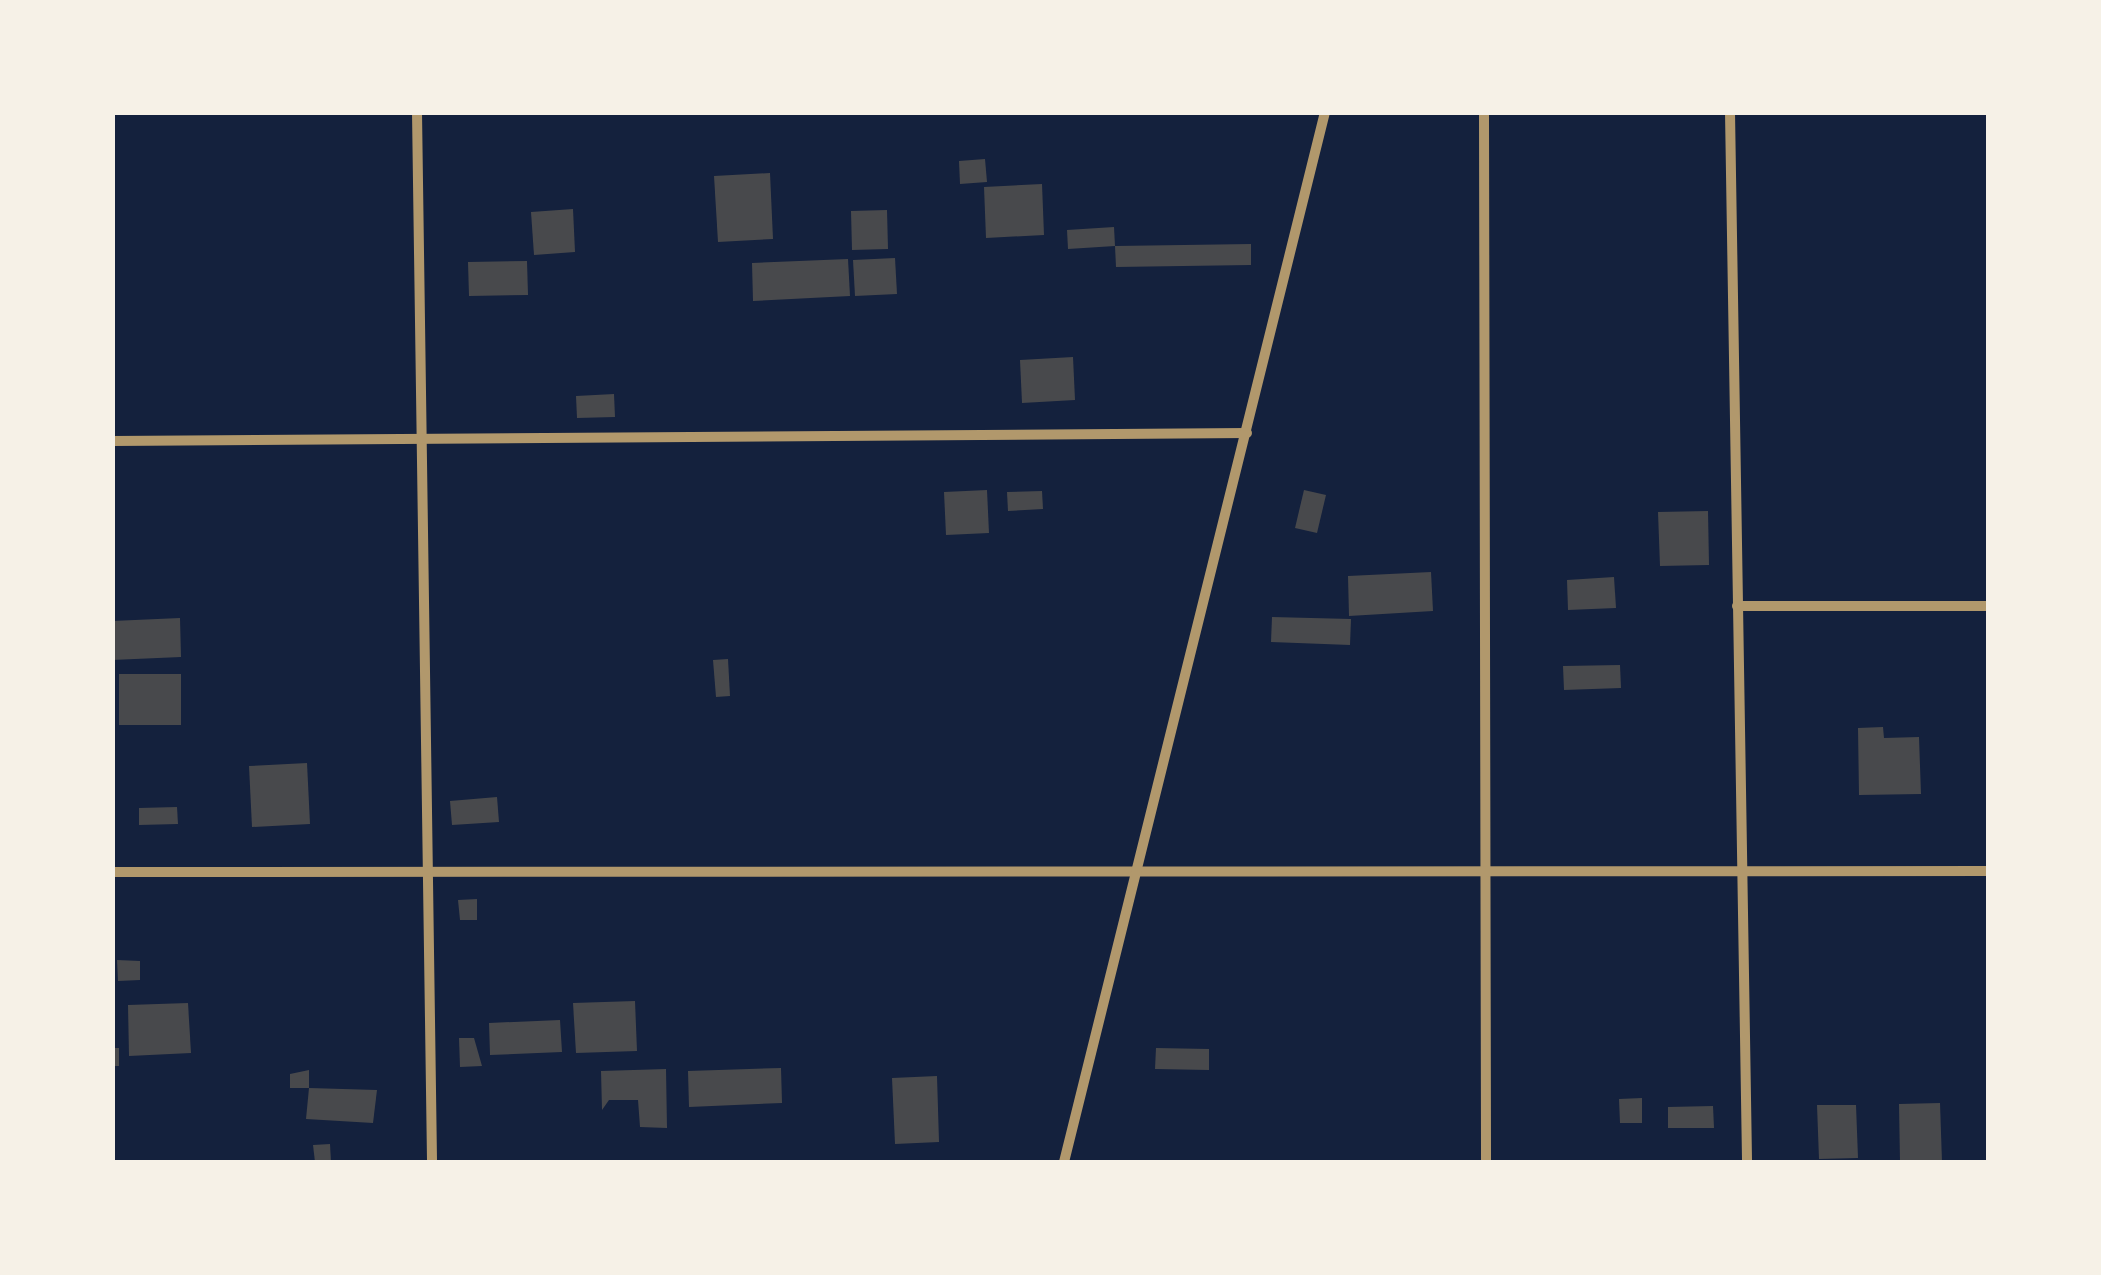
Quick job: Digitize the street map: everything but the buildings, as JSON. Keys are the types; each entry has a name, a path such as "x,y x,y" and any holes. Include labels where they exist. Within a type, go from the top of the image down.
{"street":[{"path":"416,112 426,439 432,1162"},
{"path":"1064,1162 1142,872 1325,112"},
{"path":"1484,112 1486,1162"},
{"path":"1730,112 1747,1162"},
{"path":"112,442 1247,432"},
{"path":"1738,606 1988,606"},
{"path":"112,872 1988,871"}]}
